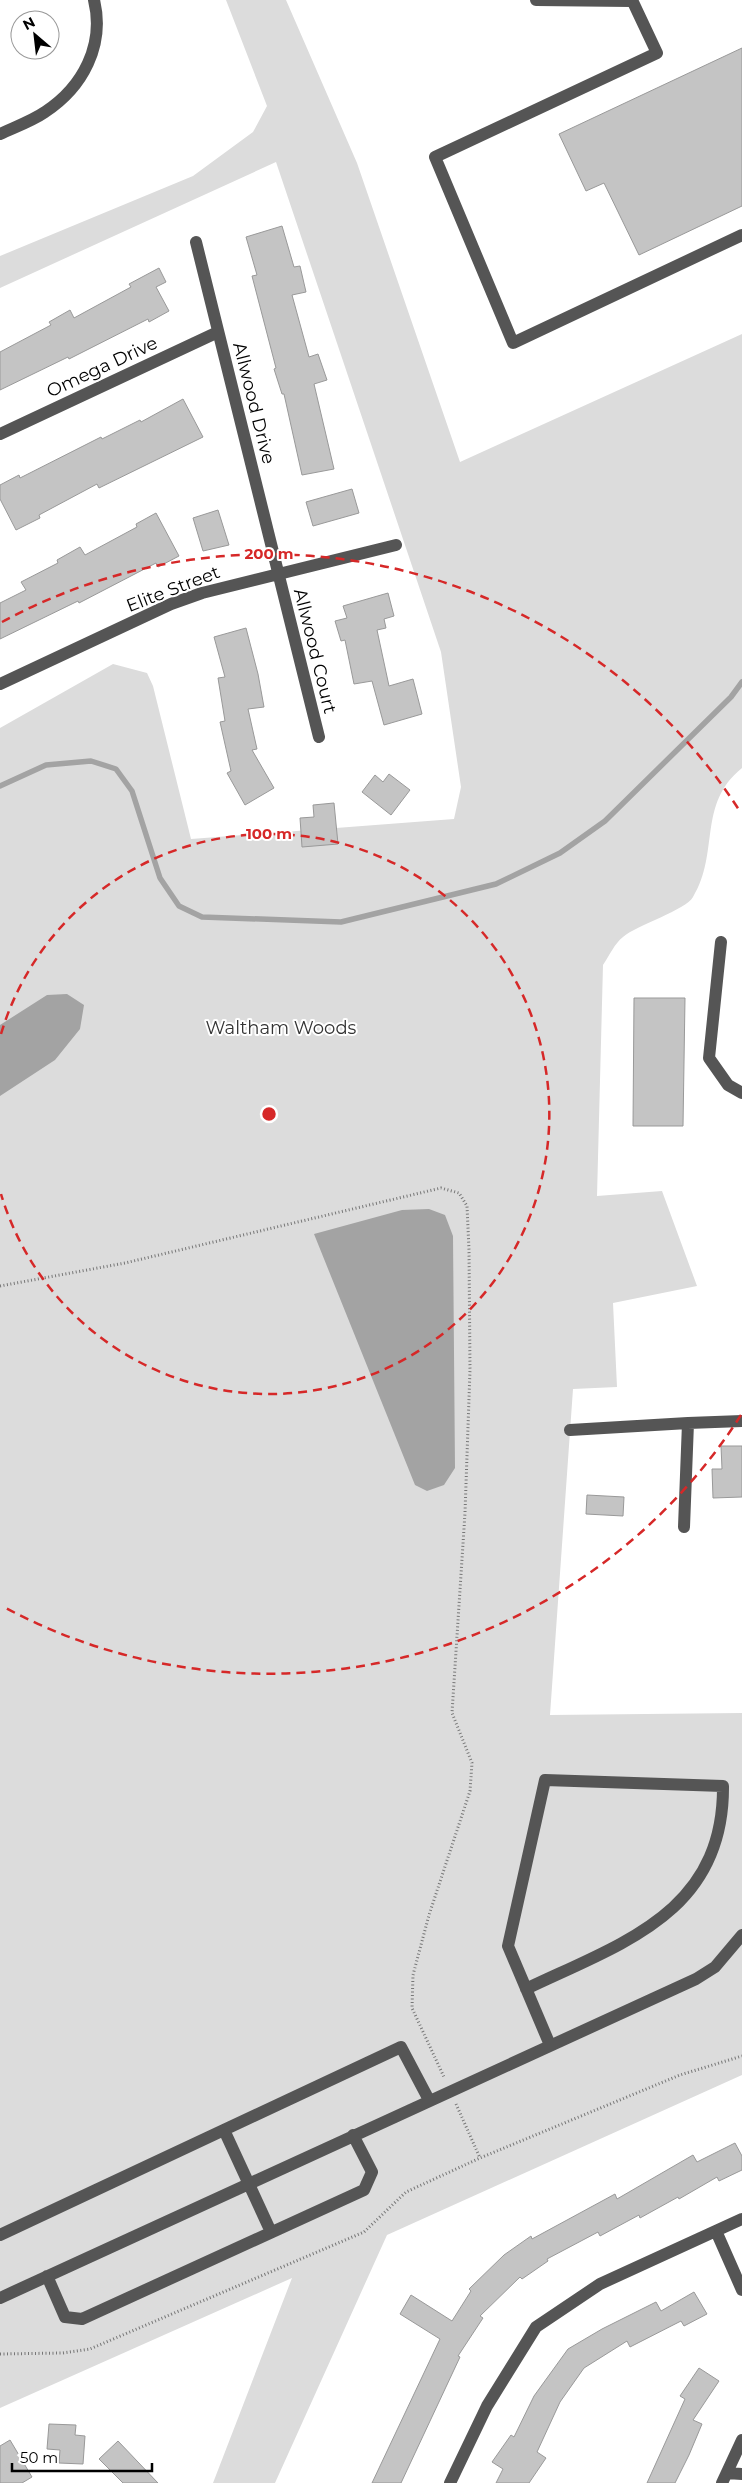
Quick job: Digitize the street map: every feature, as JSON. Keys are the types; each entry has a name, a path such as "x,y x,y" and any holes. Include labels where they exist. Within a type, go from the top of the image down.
{"street":[{"path":"0,134 43,114 72,89 91,60 96,45 94,0"},
{"path":"536,0 631,0 656,53 435,157 513,343 742,235"},
{"name":"Allwood Drive","path":"196,242 278,574"},
{"name":"Omega Drive","path":"0,434 218,332"},
{"name":"Elite Street","path":"0,684 171,604 202,593 396,545"},
{"name":"Allwood Court","path":"278,574 319,737"},
{"path":"721,942 709,1058 728,1085 742,1093"},
{"path":"570,1430 742,1421"},
{"path":"684,1527 688,1423"},
{"path":"526,1989 644,1932 670,1912 706,1868 717,1841 723,1809 723,1786 545,1780 508,1946 526,1989 550,2045"},
{"path":"0,2298 450,2090 696,1979 715,1967 742,1935"},
{"path":"0,2234 401,2047 429,2100"},
{"path":"224,2130 271,2232"},
{"path":"47,2276 65,2317 82,2319 364,2190 372,2172 353,2135"},
{"path":"450,2483 487,2406 536,2327 600,2284 742,2219"},
{"path":"716,2231 742,2290"},
{"path":"724,2478 742,2440"},
{"path":"724,2478 742,2474"}],"path":[{"path":"0,1286 135,1260 441,1188 459,1193 467,1206 470,1370 465,1513 452,1713 472,1763 470,1791 429,1915 413,1975 412,2008 480,2158"},
{"path":"0,2354 63,2353 90,2349 364,2232 406,2192 480,2158 680,2075 742,2056"}],"green space":[{"name":"Waltham Woods","path":"226,0 286,0 357,163 460,462 742,334 742,768 728,782 719,797 714,813 706,863 693,897 681,907 623,937 603,965 597,1196 662,1191 697,1286 613,1303 617,1387 573,1389 550,1715 742,1713 742,2075 387,2235 275,2483 213,2483 292,2278 0,2408 0,728 113,664 147,673 153,686 191,839 454,819 461,787 441,652 276,162 0,288 0,256 193,176 253,132 267,106"}],"shaded area":[{"path":"67,994 84,1005 80,1029 55,1060 0,1096 0,1025 47,995"},
{"path":"429,1209 445,1215 453,1236 455,1468 444,1485 427,1491 415,1485 314,1234 402,1210"}],"building":[{"path":"742,48 742,206 639,255 604,183 586,191 559,134"},
{"path":"282,226 294,267 300,266 306,292 292,295 309,357 318,354 327,380 314,384 334,469 302,475 284,394 282,394 274,369 276,368 252,276 257,275 246,237"},
{"path":"159,268 166,282 156,287 169,311 149,322 148,319 69,359 68,357 0,390 0,352 51,325 49,322 70,310 74,318 131,287 129,284"},
{"path":"183,399 203,437 99,488 97,484 39,515 40,518 16,530 0,499 0,485 19,475 20,478 101,437 102,439 140,420 141,422"},
{"path":"352,489 359,513 313,526 306,502"},
{"path":"218,510 229,545 203,551 193,518"},
{"path":"156,513 179,556 158,567 156,563 79,603 78,601 0,639 0,603 26,590 21,582 58,563 57,560 80,547 85,555 137,527 136,524"},
{"path":"388,593 394,616 384,619 386,628 377,630 389,686 413,679 422,714 384,725 372,681 354,684 345,640 341,641 335,621 347,618 343,606"},
{"path":"246,628 264,707 248,709 257,749 252,750 274,788 245,805 227,773 231,771 220,722 225,721 218,678 225,677 214,637"},
{"path":"389,774 410,790 391,815 362,792 375,775 383,782"},
{"path":"334,803 338,844 302,847 300,818 314,817 313,805"},
{"path":"634,998 685,998 683,1126 633,1126"},
{"path":"721,1446 742,1446 742,1497 713,1498 712,1469 722,1469"},
{"path":"587,1495 624,1497 623,1516 586,1514"},
{"path":"735,2143 742,2156 742,2170 719,2181 717,2177 679,2199 678,2197 640,2218 639,2215 600,2236 598,2232 547,2259 548,2261 522,2279 520,2277 480,2316 483,2318 458,2356 460,2357 401,2483 372,2483 440,2339 400,2314 411,2295 452,2321 471,2291 469,2289 504,2255 531,2236 532,2239 615,2194 617,2199 693,2155 697,2162"},
{"path":"694,2292 707,2314 684,2326 681,2321 630,2347 627,2341 584,2368 560,2402 537,2452 546,2458 529,2483 496,2483 503,2469 492,2462 511,2435 514,2437 534,2396 568,2349 602,2329 656,2302 661,2311"},
{"path":"699,2368 719,2381 693,2420 702,2424 689,2455 675,2483 647,2483 685,2399 680,2396"},
{"path":"49,2424 76,2425 75,2435 85,2436 83,2464 59,2463 60,2450 47,2449"},
{"path":"10,2440 32,2477 22,2483 0,2483 0,2446"},
{"path":"118,2441 158,2483 123,2483 99,2459"}],"waterway":[{"path":"0,786 46,765 91,761 116,769 132,791 160,878 179,906 202,917 341,922 496,884 560,853 605,821 731,697 742,682"}]}
